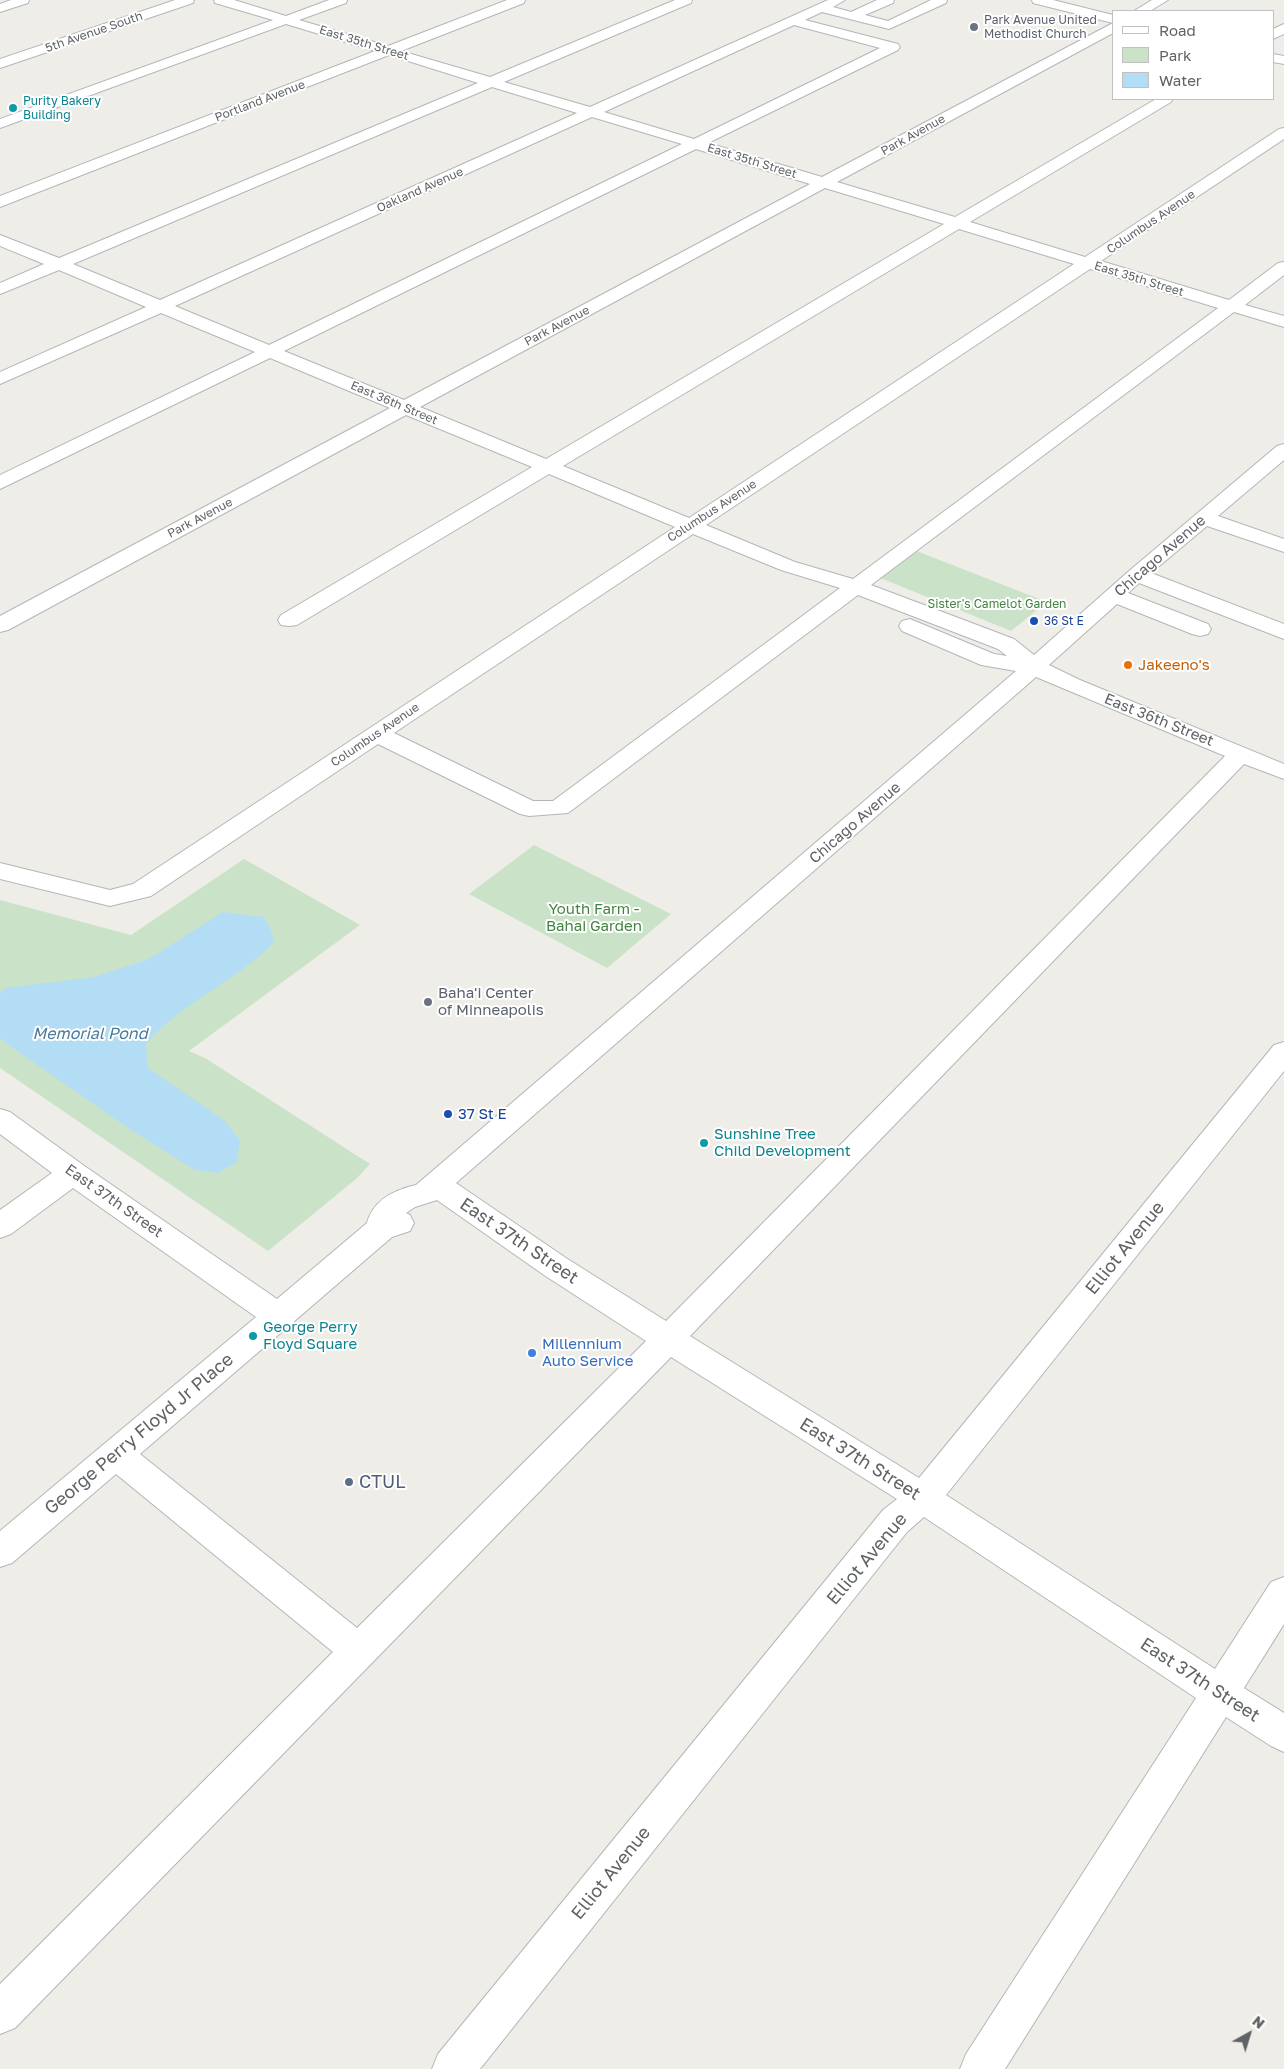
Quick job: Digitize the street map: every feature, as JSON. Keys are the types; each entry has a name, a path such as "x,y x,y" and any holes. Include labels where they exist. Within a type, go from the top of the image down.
{"street":[{"path":"0,8 23,0"},
{"name":"5th Avenue South","path":"0,64 188,0"},
{"name":"East 35th Street","path":"220,0 1284,322"},
{"path":"0,124 341,0"},
{"name":"Portland Avenue","path":"0,202 519,0"},
{"path":"0,289 686,0"},
{"name":"Oakland Avenue","path":"0,379 839,0"},
{"path":"852,16 888,0"},
{"path":"820,8 888,24 941,0"},
{"path":"1038,0 1112,19"},
{"path":"1143,10 1162,0"},
{"path":"0,483 893,47 792,21"},
{"name":"Park Avenue","path":"0,625 1112,28"},
{"path":"289,620 1164,100"},
{"name":"Columbus Avenue","path":"0,871 110,898 142,890 1088,264 1284,132"},
{"name":"East 36th Street","path":"0,240 848,591 989,660 1034,667 1072,685 1284,772"},
{"path":"376,734 528,810 559,808 1284,267"},
{"name":"Chicago Avenue","path":"278,1316 410,1206 1034,667 1136,576 1281,456"},
{"path":"1204,518 1284,546"},
{"path":"1136,576 1284,632"},
{"path":"1113,596 1200,629"},
{"path":"0,2013 668,1339 1241,754"},
{"name":"Elliot Avenue","path":"453,2069 895,1521 923,1498 1284,1052"},
{"name":"East 37th Street","path":"0,1119 73,1173 278,1316"},
{"path":"0,1226 73,1173"},
{"name":"East 37th Street","path":"410,1206 475,1213 668,1339 923,1498 1284,1734"},
{"name":"George Perry Floyd Jr Place","path":"0,1552 278,1316"},
{"path":"116,1454 358,1651"},
{"path":"981,2069 1284,1592"}],"green space":[{"name":"Sister's Camelot Garden","path":"914,550 1047,602 1011,631 878,577"},
{"name":"Youth Farm - Bahai Garden","path":"534,845 671,914 607,968 469,894"},
{"path":"244,859 360,925 189,1051 205,1058 370,1164 356,1179 268,1251 0,1068 0,900 131,935"}],"water":[{"name":"Memorial Pond","path":"223,912 264,917 274,942 243,969 175,1016 146,1044 148,1068 224,1120 240,1140 237,1162 218,1173 195,1170 131,1130 0,1039 0,993 6,988 93,977 147,960"}],"place":[{"name":"Park Avenue United Methodist Church","path":"974,27"},
{"name":"Purity Bakery Building","path":"13,108"},
{"name":"36 St E","path":"1034,621"},
{"name":"Jakeeno's","path":"1128,665"},
{"name":"Baha'i Center of Minneapolis","path":"428,1002"},
{"name":"37 St E","path":"448,1114"},
{"name":"Sunshine Tree Child Development","path":"704,1143"},
{"name":"George Perry Floyd Square","path":"253,1336"},
{"name":"Millennium Auto Service","path":"532,1353"},
{"name":"CTUL","path":"349,1482"}]}
